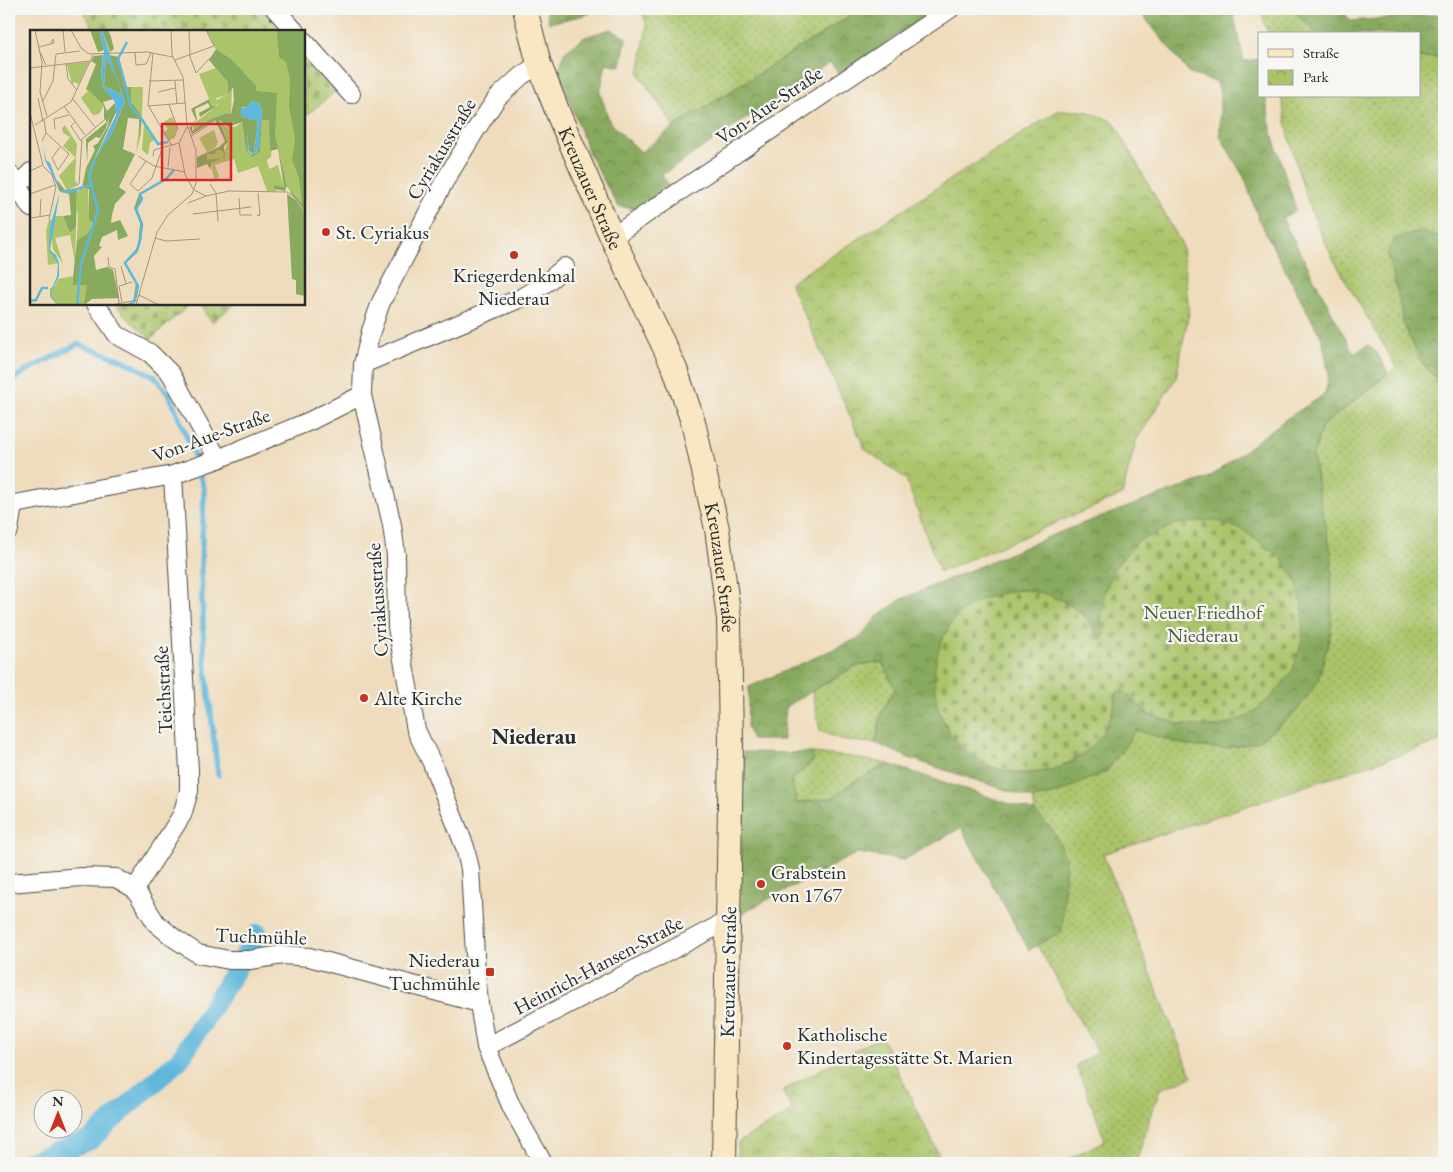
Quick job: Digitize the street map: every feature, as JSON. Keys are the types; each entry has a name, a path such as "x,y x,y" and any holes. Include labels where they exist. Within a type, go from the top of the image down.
{"main road":[{"name":"Kreuzauer Straße","path":"525,9 539,64 564,127 612,237 675,369 694,422 717,529 728,619 731,745 724,1163"}],"street":[{"path":"275,9 294,30"},
{"name":"Von-Aue-Straße","path":"612,237 950,9"},
{"path":"305,42 351,94"},
{"name":"Cyriakusstraße","path":"539,64 521,76 497,98 444,182 381,302 371,331 363,364 362,395 392,525 396,555 397,627 416,730 432,762 465,847 470,869 479,1003 486,1047 512,1108 543,1163"},
{"path":"30,173 11,185 30,207"},
{"path":"363,364 522,298 547,282 565,267"},
{"path":"97,305 117,335 150,353 171,374 213,461"},
{"name":"Von-Aue-Straße","path":"11,505 181,472 213,461 310,421 362,395"},
{"name":"Teichstraße","path":"135,889 182,815 189,791 181,472"},
{"path":"9,530 11,505"},
{"path":"9,883 81,877 116,878 135,889"},
{"name":"Tuchmühle","path":"135,889 156,923 198,954 229,960 250,960 283,955 309,957 479,1003"},
{"name":"Heinrich-Hansen-Straße","path":"486,1047 729,920"}],"green space":[{"path":"82,9 262,9 281,30 94,30"},
{"path":"546,9 590,9 589,14 549,23"},
{"path":"641,9 861,9 674,127 639,74 647,25"},
{"path":"861,9 937,9 839,74 830,62 662,175 671,189 636,209 618,206 589,154 559,71 565,51 585,37 611,29 626,38 621,66 606,63 600,93 610,123 641,152 674,127"},
{"path":"1138,9 1232,9 1244,61 1258,59 1258,98 1265,98 1272,133 1296,210 1282,218 1354,354 1368,345 1378,354 1388,373 1322,426 1313,456 1332,556 1331,632 1318,681 1296,712 1257,742 1223,749 1189,746 1136,730 1107,771 1058,793 1033,799 909,758 876,743 881,713 895,689 882,662 856,666 786,706 783,740 752,740 747,726 749,687 861,637 879,615 902,599 1065,530 1210,477 1286,419 1325,394 1329,374 1322,339 1258,218 1245,179 1220,136 1220,93 1216,82 1190,74","holes":["1017,589 1056,598 1075,609 1084,617 1101,641 1105,637 1101,616 1150,715 1123,690 1118,691 1112,715 1096,742 1073,762 1046,771 1021,774 989,767"]},
{"path":"1260,9 1293,9 1315,32 1267,32"},
{"path":"1293,9 1341,9 1351,21 1444,14 1444,57 1420,58 1420,32 1315,32"},
{"path":"305,56 337,90 305,116"},
{"path":"1444,57 1444,740 1103,854 1192,1077 1160,1089 1136,1162 1062,1163 1105,1140 1076,1065 1098,1053 1037,945 1062,931 1053,830 1035,812 1033,799 1058,793 1107,771 1136,730 1189,746 1321,506 1313,456 1322,426 1396,368 1342,274 1317,225 1298,170 1281,98 1420,98 1420,58"},
{"path":"1057,111 1086,111 1114,122 1182,245 1189,312 1176,378 1136,441 1122,495 940,572 906,479 865,449 790,283"},
{"path":"1419,231 1440,237 1444,245 1444,406 1436,378 1422,363 1403,323 1398,294 1387,253 1394,239"},
{"path":"116,305 189,305 151,339 126,317"},
{"path":"199,305 234,305 212,322"},
{"name":"Neuer Friedhof Niederau","path":"1215,520 1243,530 1280,557 1295,578 1303,607 1302,640 1293,670 1273,695 1249,716 1218,727 1183,725 1150,715 1123,690 1118,691 1107,725 1095,743 1080,756 1062,766 1024,773 986,764 955,739 941,714 937,700 935,670 942,642 956,616 974,604 999,594 1017,590 1040,593 1062,601 1082,614 1101,641 1104,637 1101,616 1103,599 1113,570 1137,542 1176,524"},
{"path":"882,662 895,689 881,713 876,743 845,741 820,731 812,691 856,666"},
{"path":"743,752 812,753 814,760 791,780 797,803 832,798 853,782 888,764 1035,812 1053,830 1066,858 1062,931 1029,950 961,828 904,860 857,853 740,914"},
{"path":"812,753 852,757 888,764 853,782 832,798 797,803 791,780 814,760"},
{"path":"881,1036 943,1163 737,1163 738,1142 793,1111 782,1091"}],"waterway":[{"path":"9,383 24,372 78,344 122,360 154,376 170,396 193,452 204,489 201,567 204,653 218,775"},
{"path":"26,1163 90,1140 180,1059 258,934"}],"place":[{"name":"St. Cyriakus","path":"326,232"},
{"name":"Kriegerdenkmal Niederau","path":"514,255"},
{"name":"Alte Kirche","path":"364,698"},
{"name":"Grabstein von 1767","path":"761,884"},
{"name":"Niederau Tuchmühle","path":"490,972"},
{"name":"Katholische Kindertagesstätte St. Marien","path":"787,1046"}],"district":[{"name":"Niederau","path":"534,736"}]}
